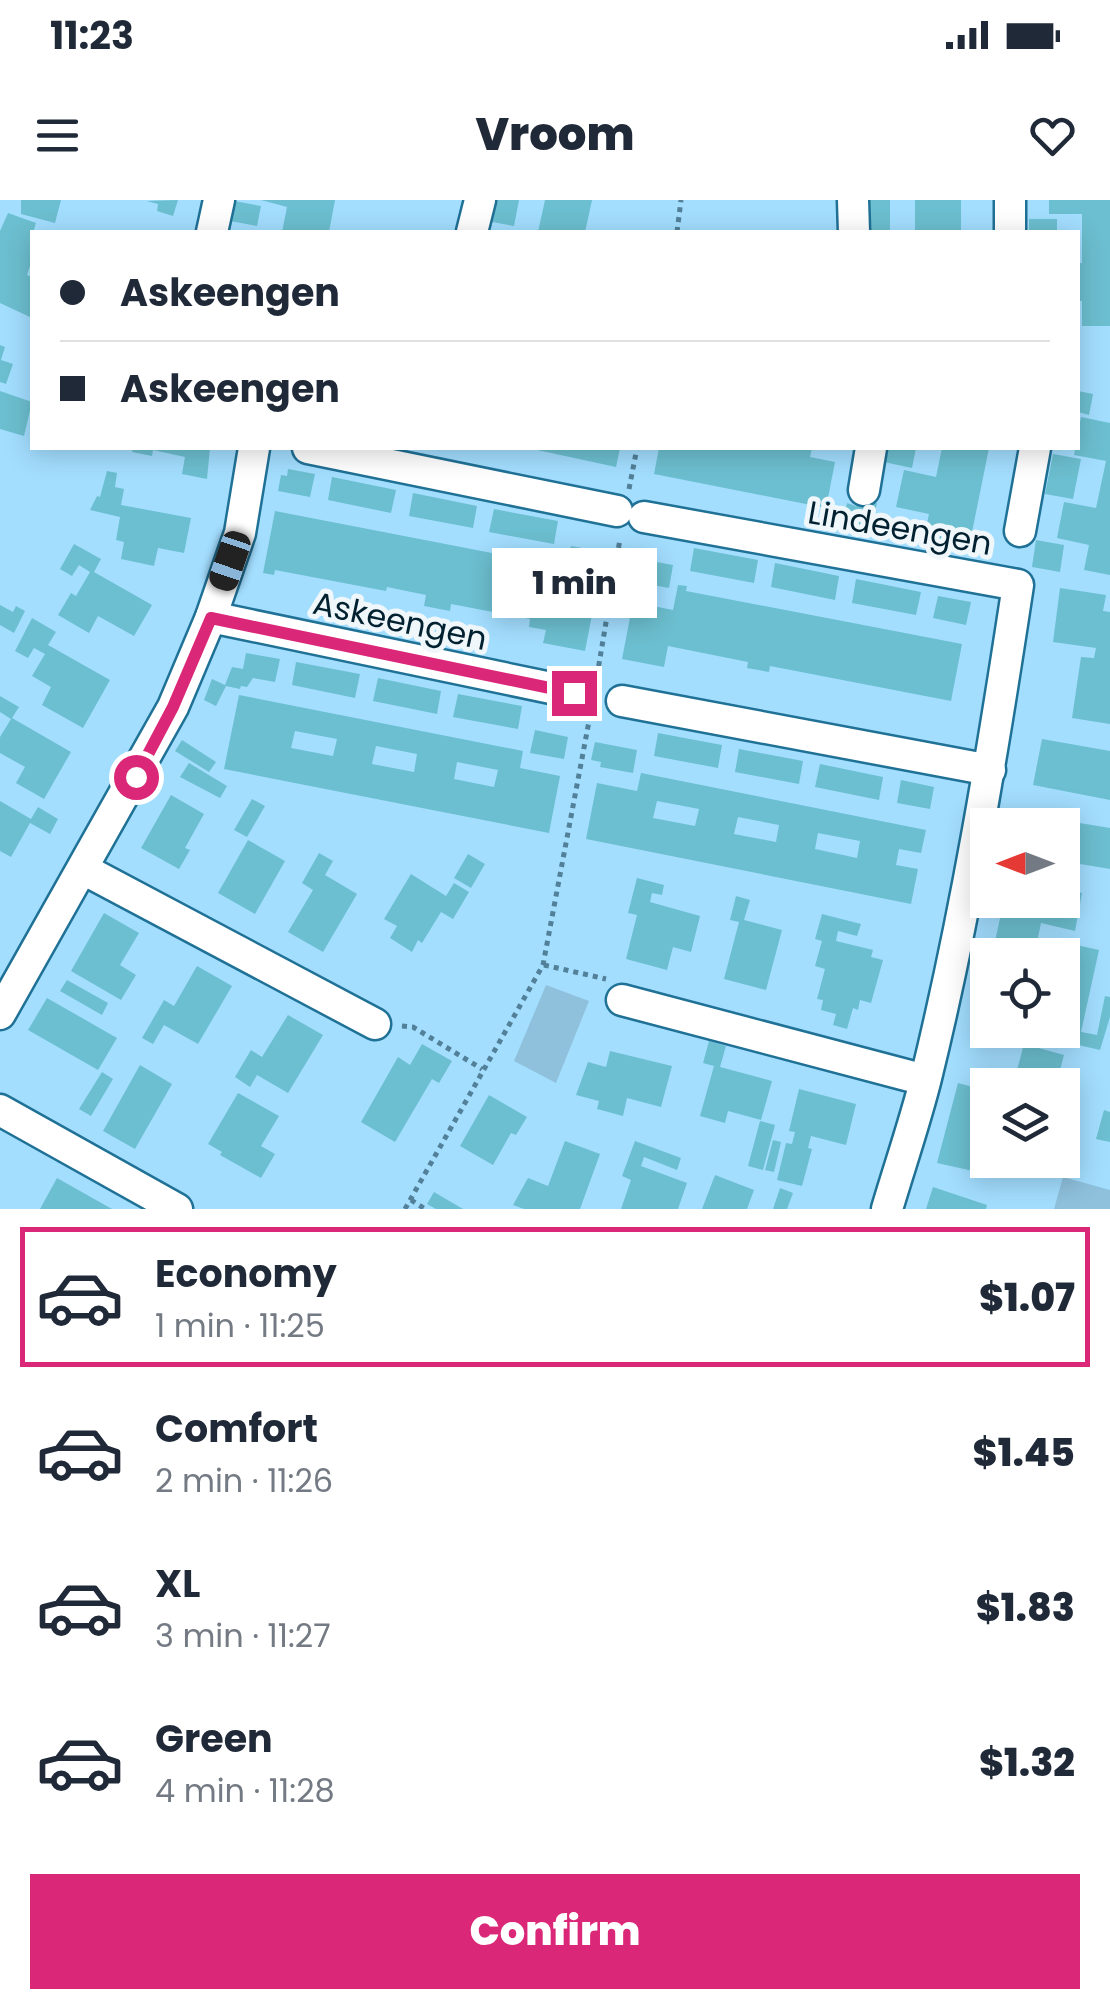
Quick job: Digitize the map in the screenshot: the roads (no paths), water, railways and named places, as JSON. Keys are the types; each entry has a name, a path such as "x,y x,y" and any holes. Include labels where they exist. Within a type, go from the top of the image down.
{"street":[{"path":"212,230 218,200"},
{"path":"472,230 480,200"},
{"path":"853,200 854,230"},
{"path":"1010,200 1010,230"},
{"path":"0,1014 173,707 211,618 240,533 254,450"},
{"name":"Lindeengen","path":"318,450 628,514 1018,584 990,770 960,929 925,1080 887,1209"},
{"path":"864,490 871,450"},
{"path":"1020,531 1035,450"},
{"name":"Askeengen","path":"211,618 587,696"},
{"path":"622,701 990,770"},
{"path":"84,869 375,1024"},
{"path":"622,1000 925,1080"},
{"path":"0,1110 177,1209"}]}
